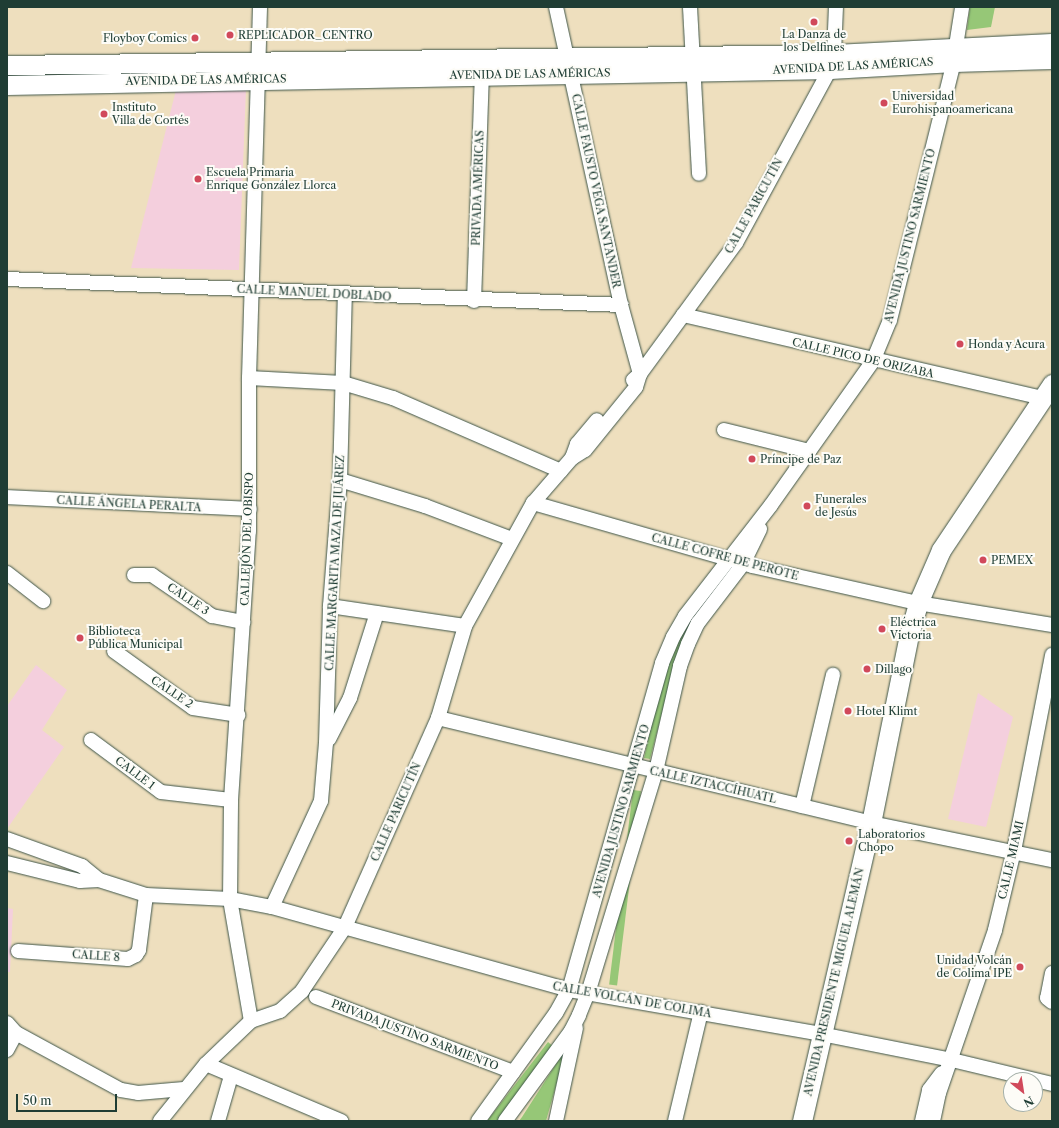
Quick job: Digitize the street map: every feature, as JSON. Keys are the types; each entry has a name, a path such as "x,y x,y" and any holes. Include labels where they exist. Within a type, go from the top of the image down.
{"main road":[{"name":"AVENIDA DE LAS AMÉRICAS","path":"7,65 259,60 570,65 832,62 955,54 1052,42"},
{"name":"AVENIDA DE LAS AMÉRICAS","path":"955,54 1052,59"},
{"name":"AVENIDA DE LAS AMÉRICAS","path":"7,85 482,75 570,65"},
{"name":"AVENIDA PRESIDENTE MIGUEL ALEMÁN","path":"802,1121 871,823 909,635 918,604 941,550 1047,391"}],"street":[{"name":"CALLEJÓN DEL OBISPO","path":"250,1021 230,899 231,800 238,715 250,510 249,378 253,290 260,7"},
{"name":"CALLE FAUSTO VEGA SANTANDER","path":"556,7 570,65 621,305 640,374"},
{"path":"690,7 699,174"},
{"path":"832,62 836,7"},
{"name":"AVENIDA JUSTINO SARMIENTO","path":"478,1121 556,1013 569,990 634,767 662,663 673,637 685,616 771,506 873,361 890,320 955,54 962,7"},
{"name":"CALLE PARICUTÍN","path":"160,1121 184,1089 206,1064 250,1021 280,1012 302,991 345,926 438,718 465,626 512,539 533,503 572,458 585,450 636,387 640,374 736,243 832,62"},
{"name":"PRIVADA AMÉRICAS","path":"474,300 482,75"},
{"name":"CALLE MANUEL DOBLADO","path":"7,279 345,295 621,305"},
{"name":"CALLE MARGARITA MAZA DE JUÁREZ","path":"272,907 321,802 326,744 330,606 340,480 345,295"},
{"name":"CALLE PICO DE ORIZABA","path":"683,315 873,361 1047,391"},
{"path":"249,378 343,383 393,398 561,471"},
{"path":"724,430 809,452"},
{"path":"340,480 425,506 512,539"},
{"name":"CALLE ÁNGELA PERALTA","path":"7,497 250,510"},
{"name":"CALLE COFRE DE PEROTE","path":"533,503 743,564 918,604 1052,625"},
{"name":"AVENIDA JUSTINO SARMIENTO","path":"505,1121 571,1031 579,1015 588,993 656,771 680,666 688,644 698,623 743,564 771,506"},
{"path":"7,573 43,601"},
{"name":"CALLE 3","path":"134,575 152,575 212,616 243,622"},
{"path":"330,606 465,626"},
{"name":"CALLE MARGARITA MAZA DE JUÁREZ","path":"326,744 350,698 377,613"},
{"name":"CALLE 2","path":"114,651 193,708 238,715"},
{"name":"CALLE MIAMI","path":"932,1121 939,1093 952,1060 995,930 1014,851 1052,655"},
{"path":"802,806 834,676"},
{"name":"CALLE IZTACCÍHUATL","path":"438,718 634,767 871,823 1014,851 1052,860"},
{"name":"CALLE 1","path":"91,740 161,792 231,800"},
{"name":"CALLE VOLCÁN DE COLIMA","path":"7,839 82,866 99,880"},
{"name":"CALLE VOLCÁN DE COLIMA","path":"7,863 80,881 99,880 146,895 230,899 272,907 345,926 569,990 821,1034 952,1060 1052,1084"},
{"name":"CALLE 8","path":"18,951 128,959 139,950 146,895"},
{"path":"1052,975 1048,998 1052,1002"},
{"name":"PRIVADA JUSTINO SARMIENTO","path":"316,997 513,1072"},
{"path":"675,1121 701,1012"},
{"path":"556,1121 579,1015"},
{"path":"7,1050 12,1028 121,1090 138,1093 184,1089"},
{"name":"CALLE MIAMI","path":"922,1121 929,1090 952,1060"},
{"path":"206,1064 315,1116 341,1121"},
{"path":"218,1121 231,1076"}],"shaded area":[{"name":"Escuela Primaria Enrique González Llorca","path":"246,88 239,270 131,268 176,90"},
{"path":"36,665 67,690 42,730 64,747 7,829 7,706"},
{"path":"978,693 1013,717 986,827 948,819"},
{"path":"7,908 13,909 10,972 7,972"}],"green space":[{"path":"970,7 995,7 991,27 967,30"},
{"path":"721,575 725,576 674,667 650,759 644,758 665,663 676,634"},
{"path":"633,790 641,791 617,986 609,985"},
{"path":"548,1042 554,1047 499,1121 487,1121"},
{"path":"567,1047 546,1121 519,1121 522,1117"}],"place":[{"name":"La Danza de los Delfines","path":"814,22"},
{"name":"REPLICADOR_CENTRO","path":"230,35"},
{"name":"Floyboy Comics","path":"195,38"},
{"name":"Universidad Eurohispanoamericana","path":"884,103"},
{"name":"Instituto Villa de Cortés","path":"104,114"},
{"name":"Escuela Primaria Enrique González Llorca","path":"198,179"},
{"name":"Honda y Acura","path":"960,344"},
{"name":"Príncipe de Paz","path":"752,459"},
{"name":"Funerales de Jesús","path":"807,506"},
{"name":"PEMEX","path":"983,560"},
{"name":"Eléctrica Victoria","path":"882,629"},
{"name":"Biblioteca Pública Municipal","path":"80,638"},
{"name":"Dillago","path":"867,669"},
{"name":"Hotel Klimt","path":"848,711"},
{"name":"Laboratorios Chopo","path":"849,841"},
{"name":"Unidad Volcán de Colima IPE","path":"1020,967"}]}
